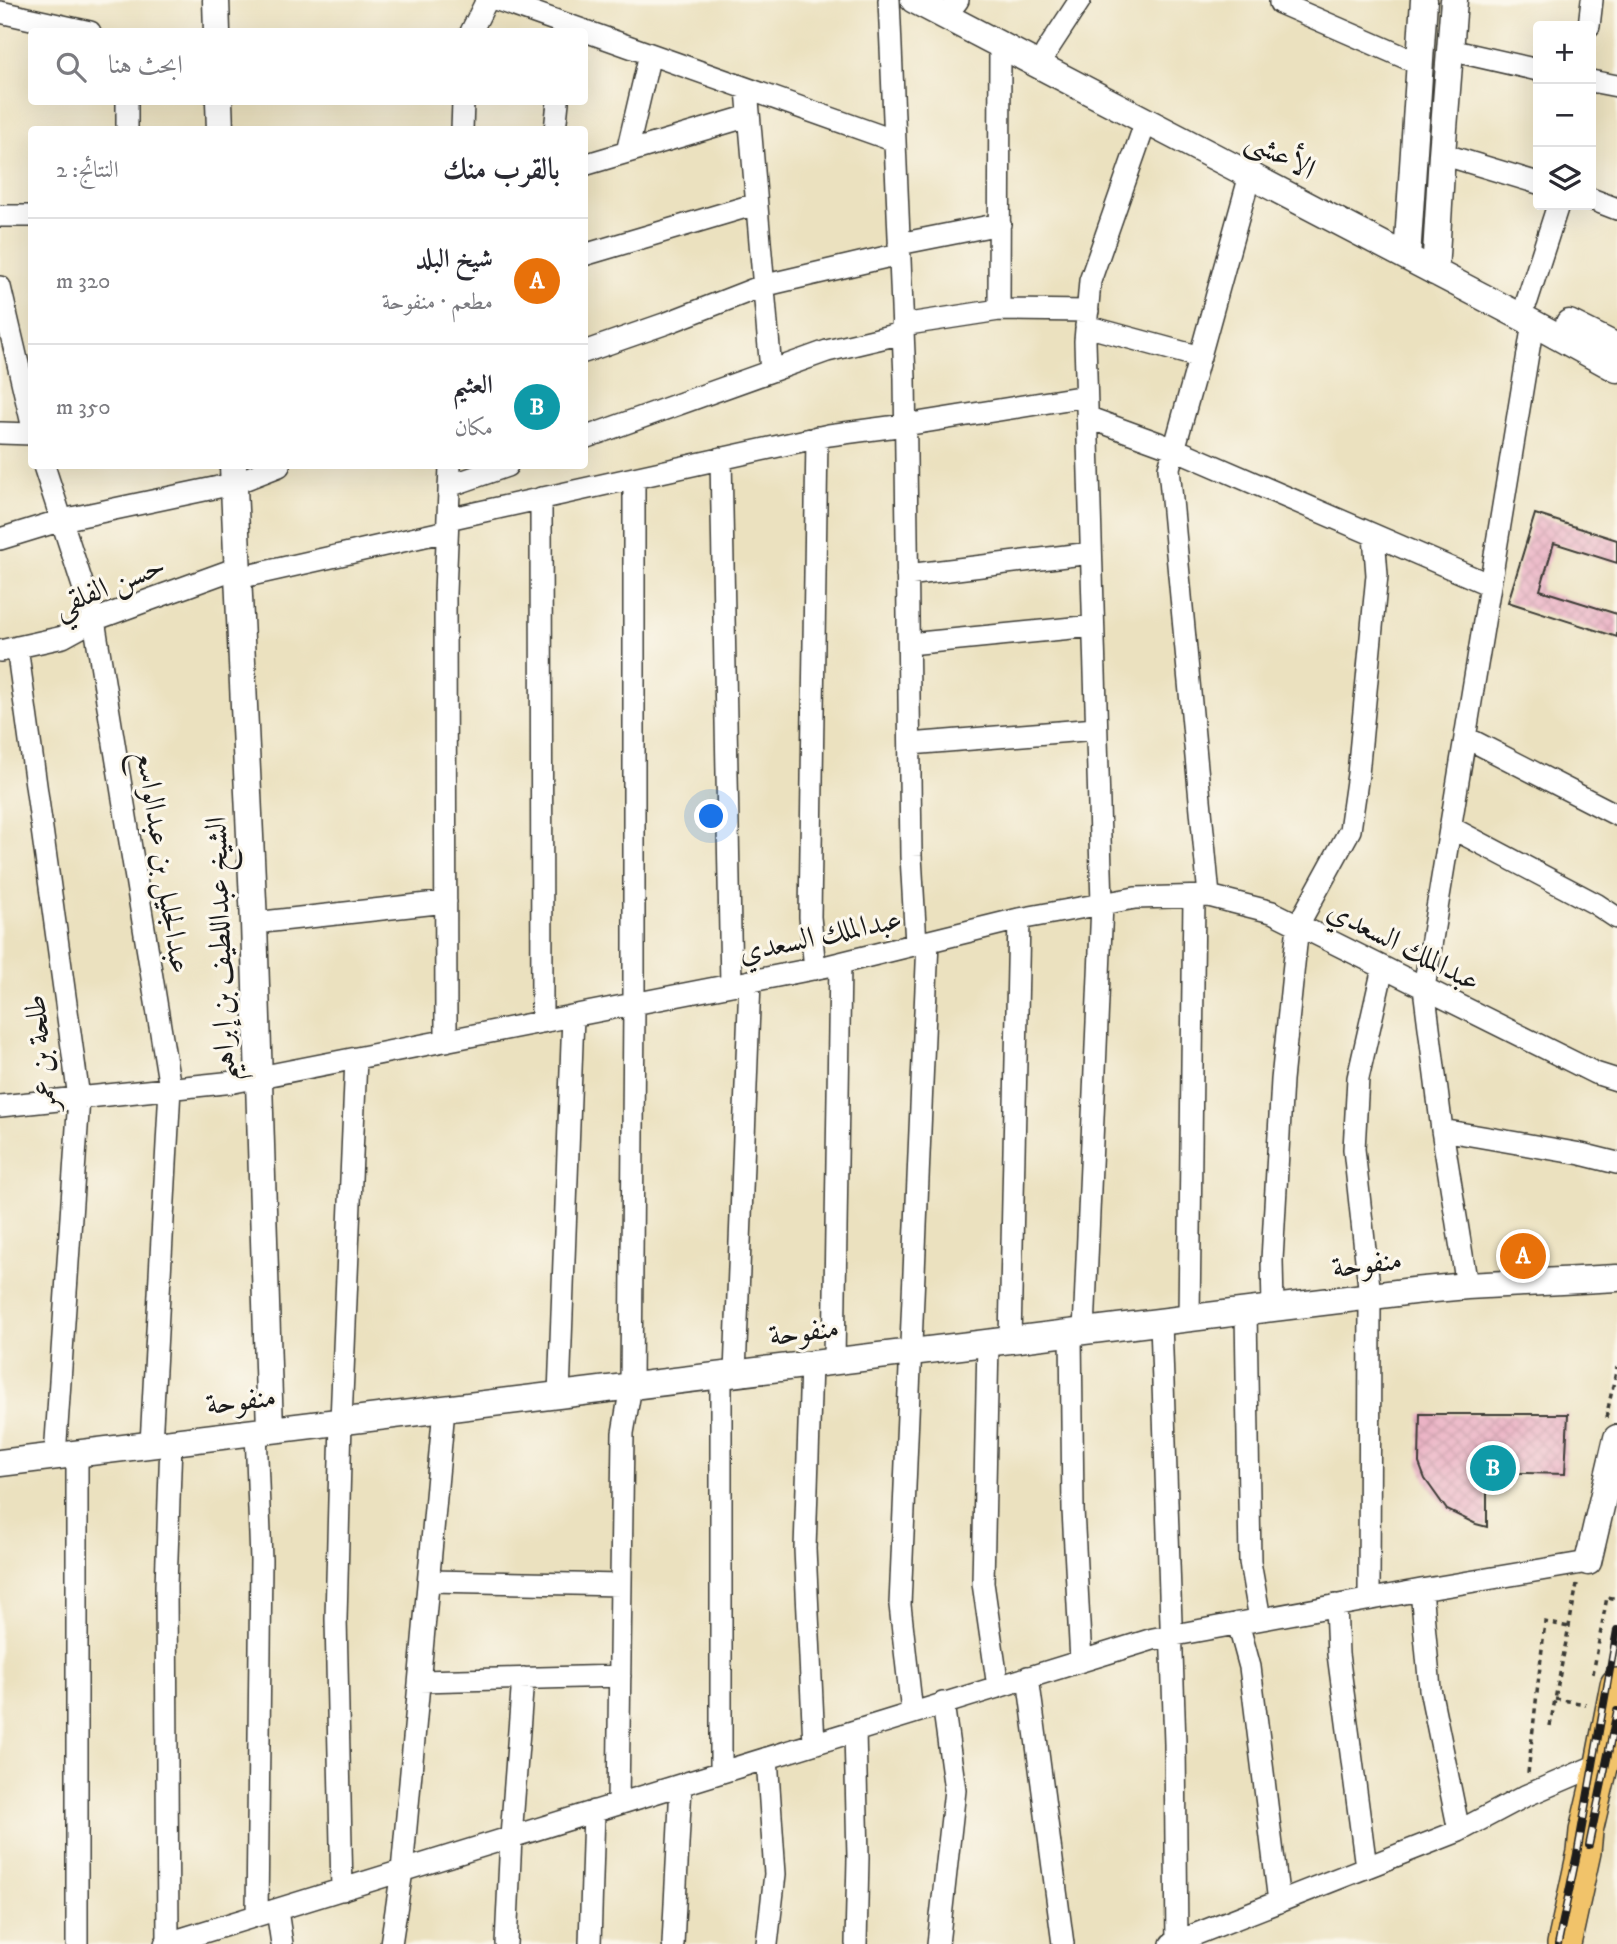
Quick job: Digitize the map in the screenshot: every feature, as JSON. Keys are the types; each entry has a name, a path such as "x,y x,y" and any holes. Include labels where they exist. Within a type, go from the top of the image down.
{"main road":[{"path":"1585,1944 1610,1777 1606,1676"},
{"path":"1564,1944 1584,1852 1586,1830 1610,1777"}],"street":[{"path":"216,0 217,28"},
{"path":"469,0 469,28"},
{"path":"471,28 487,0"},
{"path":"498,0 575,28"},
{"path":"889,0 903,329 912,856 922,943 911,1352 900,1605 912,1713"},
{"name":"الأعشى","path":"914,0 1250,175 1408,249"},
{"path":"1046,52 1080,0"},
{"path":"1408,249 1424,0"},
{"path":"1436,264 1454,0"},
{"path":"1590,21 1592,0"},
{"name":"الأعشى","path":"953,1 1436,264 1530,312 1617,347"},
{"path":"1280,2 1420,64"},
{"path":"0,21 0,12 72,28"},
{"path":"588,33 895,141"},
{"path":"999,310 1000,44"},
{"path":"1451,50 1533,69"},
{"path":"627,152 650,54"},
{"path":"1596,82 1617,86"},
{"path":"747,89 771,371"},
{"path":"127,105 127,126"},
{"path":"219,105 220,126"},
{"path":"462,126 463,105"},
{"path":"555,126 558,105"},
{"path":"588,164 749,116"},
{"path":"1081,1661 1073,1510 1078,1332 1102,904 1085,341 1090,281 1146,121"},
{"path":"1442,154 1533,181"},
{"path":"1189,1318 1201,896 1169,468 1250,175"},
{"path":"1596,202 1617,209"},
{"path":"588,254 755,204"},
{"path":"1467,1286 1442,1129 1424,988 1490,585 1530,312 1557,210"},
{"path":"0,216 28,216"},
{"path":"588,351 762,286 1000,224"},
{"path":"0,287 6,337 28,411"},
{"path":"588,437 827,351 903,329 999,310 1087,318 1200,357"},
{"name":"الأعشى","path":"1530,312 1617,369"},
{"path":"1087,406 1175,449 1490,585"},
{"name":"حسن الفلقي","path":"9,649 62,637 94,620 238,573 448,525 541,498 817,437 1087,406"},
{"path":"0,433 28,434"},
{"path":"815,969 810,917 817,437"},
{"path":"721,458 740,983 728,1374 721,1772"},
{"name":"عبدالجليل بن عبدالواسع","path":"45,469 94,620 170,1088 161,1443 166,1586 166,1944"},
{"path":"0,539 61,520 264,469"},
{"path":"446,1041 445,593 449,476 490,469"},
{"name":"الشيخ عبداللطيف بن إبراهيم","path":"233,475 254,923 263,1431"},
{"path":"618,1804 623,1433 631,1386 634,478"},
{"path":"541,498 542,1022"},
{"path":"1273,1308 1272,1260 1282,1080 1298,925 1350,830 1377,575 1374,535"},
{"path":"907,575 1091,553"},
{"path":"909,644 1093,626"},
{"name":"طلحة بن عمر","path":"9,649 79,1098 66,1455 77,1944"},
{"path":"910,744 1096,729"},
{"path":"1465,737 1617,815"},
{"path":"1450,827 1596,904 1617,918"},
{"name":"عبدالملك السعدي","path":"0,1106 234,1082 815,969 1019,919 1135,898 1201,896 1272,912 1595,1073 1617,1080"},
{"path":"254,923 446,902"},
{"path":"998,1687 983,1583 999,1341 1019,919"},
{"path":"814,1744 805,1549 823,1363 840,963"},
{"path":"1369,1599 1370,1296 1354,1149 1358,1078 1383,968"},
{"path":"559,1395 573,1016"},
{"path":"342,1890 336,1619 356,1058"},
{"path":"1442,1129 1581,1153 1617,1163"},
{"name":"منفوحة","path":"0,1463 1370,1296 1467,1286 1617,1278"},
{"path":"1246,1311 1250,1562 1260,1619"},
{"path":"1161,1322 1175,1744 1175,1943 1459,1831 1525,1796 1610,1777"},
{"path":"391,1944 402,1871 444,1409"},
{"path":"263,1431 261,1560 267,1913 282,1944"},
{"path":"166,1944 191,1940 267,1913 1153,1639 1585,1562 1617,1438"},
{"path":"430,1581 621,1585"},
{"path":"1421,1590 1430,1689 1459,1831"},
{"path":"1336,1605 1338,1654 1366,1867"},
{"path":"1238,1623 1250,1667 1279,1902"},
{"path":"420,1681 620,1676"},
{"path":"1028,1677 1063,1944"},
{"path":"506,1944 523,1678"},
{"path":"938,1944 955,1790 943,1703"},
{"path":"855,1731 858,1858 856,1944"},
{"path":"766,1758 775,1874 766,1944"},
{"path":"673,1944 681,1785"},
{"path":"590,1944 594,1811"}],"path":[{"path":"1550,1726 1585,1562"},
{"path":"1606,1676 1607,1597 1617,1599"},
{"path":"1525,1796 1545,1622 1569,1627"},
{"path":"1555,1699 1586,1704"}],"building":[{"path":"1535,514 1617,540 1617,563 1554,543 1540,590 1617,614 1617,637 1508,602"},
{"path":"1420,1414 1568,1414 1565,1474 1487,1472 1487,1527 1476,1524 1447,1510 1425,1479 1419,1463"}],"railway":[{"path":"1558,1944 1578,1849 1617,1630"},
{"path":"1589,1845 1617,1711"}],"place":[{"name":"شيخ البلد","path":"1523,1256"},
{"name":"العثيم","path":"1493,1468"}]}
